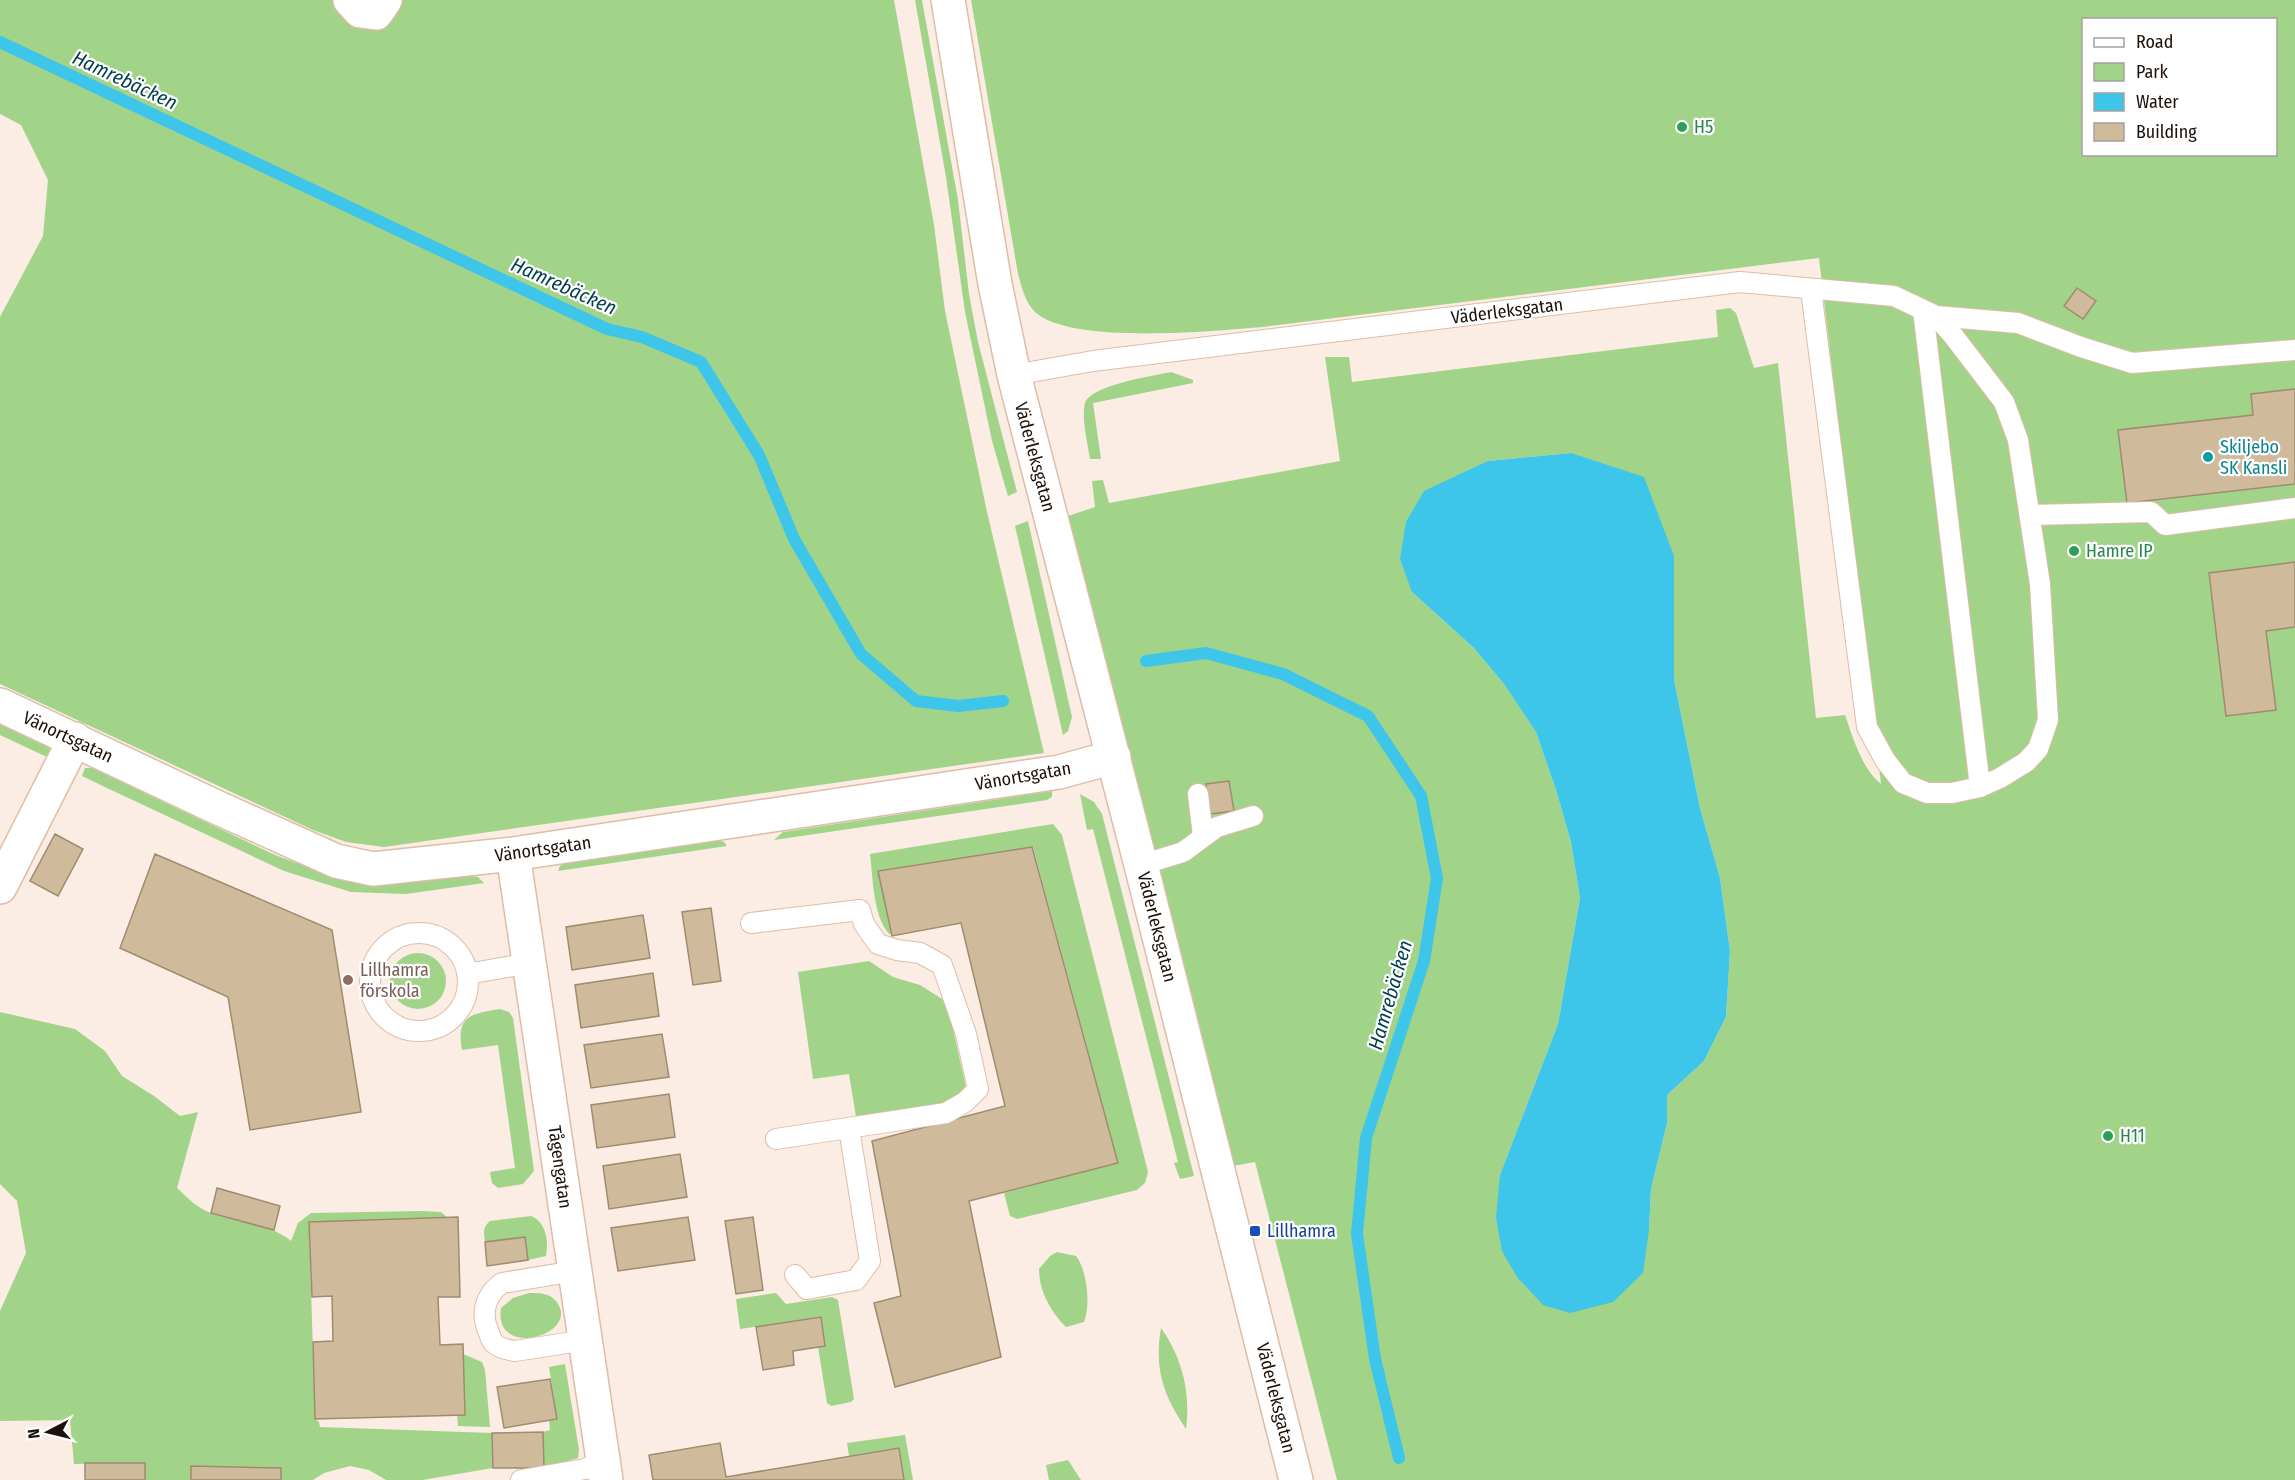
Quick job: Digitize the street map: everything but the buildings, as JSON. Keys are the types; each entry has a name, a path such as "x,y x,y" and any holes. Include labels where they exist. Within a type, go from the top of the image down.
{"street":[{"path":"350,0 360,11 376,13 385,0"},
{"name":"Väderleksgatan","path":"948,0 995,284 1014,375 1114,757 1296,1480"},
{"name":"Vänortsgatan","path":"0,705 336,861 373,869 513,854 1059,772 1114,757"},
{"path":"0,887 75,739"},
{"name":"Tågengatan","path":"513,854 605,1471"}],"lane":[{"name":"Väderleksgatan","path":"1014,375 1093,362 1740,282 1894,296 1929,313 1952,334 2004,402 2018,440 2040,584 2048,720 2038,748 2026,762 2000,778 1980,786 1952,793 1927,793 1903,783 1885,760 1867,728 1811,290"},
{"path":"1980,786 1929,313 2018,323 2081,347 2133,363 2295,350"},
{"path":"2030,515 2151,512 2165,525 2295,508"},
{"path":"1198,794 1203,836"},
{"path":"1141,865 1183,852 1217,827 1252,816"},
{"path":"751,923 860,910 864,924 878,944 897,950 920,953 942,965 966,1034 978,1089 965,1102 946,1113 776,1139"},
{"path":"421,933 437,936 452,945 462,958 467,974 467,990 462,1006 451,1019 439,1027 422,1031 406,1030 392,1023 380,1012 373,999 370,983 372,967 379,953 391,942 405,935 421,933"},
{"path":"467,974 530,963"},
{"path":"795,1275 807,1289 856,1280 870,1261 849,1128"},
{"path":"575,1271 502,1283 493,1289 486,1299 484,1313 493,1342 504,1349 515,1351 586,1340"},
{"path":"522,1480 585,1469 605,1471"}],"green space":[{"path":"0,0 894,0 934,225 945,311 987,512 1044,753 384,847 346,842 313,830 0,684 0,317 43,236 48,180 21,125 0,114"},
{"path":"915,0 922,0 958,200 969,294 978,342 1017,492 1008,496 992,441 965,312 946,177"},
{"path":"971,0 2295,0 2295,1480 1337,1480 1255,1162 1233,1166 1065,517 1095,507 1092,481 1103,480 1109,503 1340,461 1325,357 1349,357 1352,382 1718,337 1716,310 1730,308 1736,313 1754,368 1778,363 1816,718 1845,715 1863,762 1881,784 1819,258 1262,327 1178,333 1079,329 1053,322 1035,312 1024,294 1018,274","holes":["1571,453 1674,556 1674,680 1700,808 1720,878 1730,951 1726,1017 1704,1061 1667,1095 1667,1123 1651,1189 1649,1230 1500,1175 1558,1024 1580,898 1571,842 1536,732 1504,684 1474,648 1412,592 1488,461"]},
{"path":"1171,372 1193,380 1193,383 1093,403 1101,459 1090,459 1084,409 1090,397 1110,386"},
{"path":"1028,521 1072,717 1068,731 1063,735 1015,526"},
{"path":"0,722 43,741 50,749 49,758 0,735"},
{"path":"85,768 92,768 275,855 321,872 386,884 471,876 478,877 484,883 406,894 351,892 284,871 82,776"},
{"path":"1052,791 1052,797 1047,800 774,840 783,832"},
{"path":"1080,794 1094,802 1102,814 1194,1176 1180,1179 1174,1163 1178,1162 1093,829 1087,830"},
{"path":"1053,824 1062,835 1148,1172 1145,1183 1137,1190 1017,1219 1010,1216 1004,1193 1118,1162 1033,847 879,871 892,936 881,921 877,910 870,854"},
{"path":"717,840 724,842 727,846 558,871 565,863"},
{"path":"418,953 429,955 438,961 444,970 446,981 444,992 438,1001 429,1007 418,1009 407,1007 398,1001 392,992 390,981 392,970 398,961 407,955"},
{"path":"869,961 893,977 920,985 947,1002 966,1087 942,1107 856,1117 849,1074 813,1079 798,972"},
{"path":"500,1009 509,1012 513,1018 534,1171 523,1184 498,1188 492,1183 490,1172 515,1168 498,1045 462,1050 461,1030 463,1023 473,1015"},
{"path":"0,1012 75,1029 105,1051 122,1076 180,1116 198,1112 177,1188 206,1211 273,1230 291,1241 298,1223 311,1213 421,1211 441,1212 448,1218 309,1222 315,1419 319,1422 320,1427 492,1433 493,1468 422,1480 386,1480 369,1470 350,1466 324,1473 313,1480 281,1480 281,1468 192,1466 191,1480 145,1480 145,1463 74,1464 70,1420 0,1421 0,1311 26,1253 17,1201 0,1184"},
{"path":"531,1216 543,1227 547,1244 546,1256 528,1260 524,1237 485,1242 485,1228 490,1221"},
{"path":"1057,1252 1076,1256 1083,1270 1087,1288 1084,1322 1066,1327 1055,1315 1047,1301 1041,1285 1039,1269 1050,1256"},
{"path":"529,1293 549,1296 555,1300 561,1315 556,1325 547,1333 521,1338 509,1333 502,1324 501,1308 513,1298"},
{"path":"776,1293 786,1304 832,1297 838,1300 854,1399 851,1402 831,1406 827,1403 818,1347 825,1346 821,1317 740,1329 736,1299"},
{"path":"1161,1328 1174,1351 1183,1376 1187,1402 1186,1429 1171,1405 1162,1381 1159,1356"},
{"path":"463,1354 482,1362 485,1370 490,1427 458,1426 457,1415 465,1414"},
{"path":"565,1364 579,1450 578,1458 544,1468 543,1432 550,1430 549,1420 557,1418 549,1367"},
{"path":"905,1435 913,1480 904,1480 899,1448 849,1456 847,1443"},
{"path":"1068,1460 1081,1480 1049,1480 1046,1465"}],"water":[{"path":"1571,453 1644,477 1674,556 1674,680 1700,808 1720,878 1730,951 1726,1017 1704,1061 1667,1095 1667,1123 1651,1189 1649,1230 1643,1273 1613,1302 1570,1313 1543,1305 1517,1277 1502,1251 1496,1218 1500,1175 1558,1024 1580,898 1571,842 1536,732 1504,684 1474,648 1412,592 1400,559 1406,522 1424,491 1488,461"}],"waterway":[{"name":"Hamrebäcken","path":"0,42 607,329 642,337 701,362 759,455 794,539 861,654 916,701 958,706 1003,701"},
{"name":"Hamrebäcken","path":"1146,661 1206,653 1283,674 1368,716 1421,796 1437,878 1424,961 1366,1138 1357,1234 1375,1359 1399,1458"}],"place":[{"name":"H5","path":"1682,127"},
{"name":"Skiljebo SK Kansli","path":"2208,457"},
{"name":"Hamre IP","path":"2074,551"},
{"name":"Lillhamra förskola","path":"348,980"},
{"name":"H11","path":"2108,1136"},
{"name":"Lillhamra","path":"1255,1231"}]}
